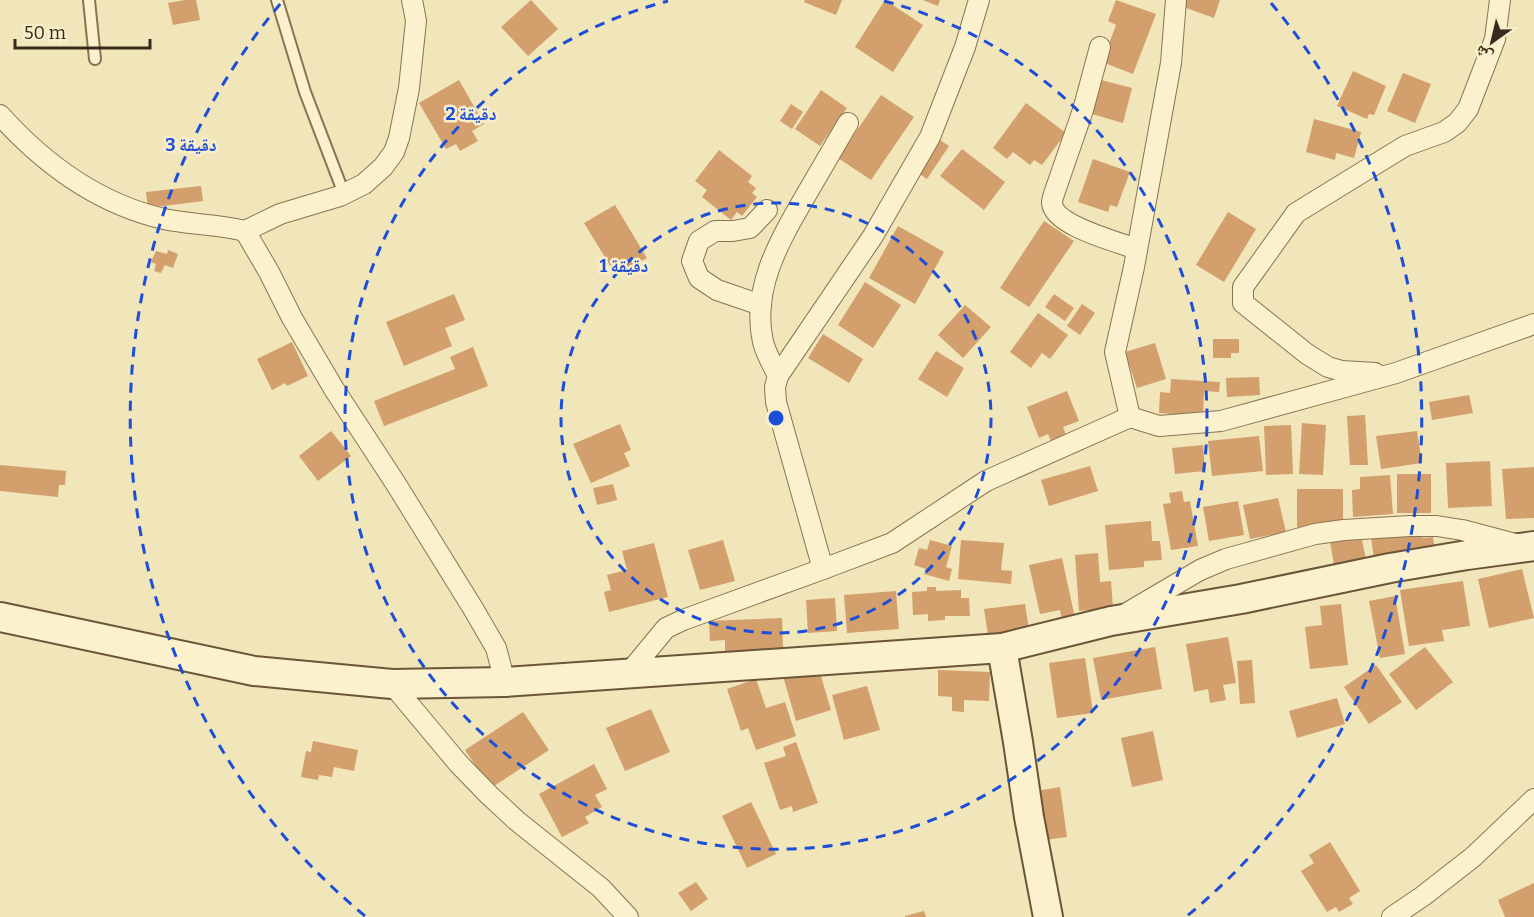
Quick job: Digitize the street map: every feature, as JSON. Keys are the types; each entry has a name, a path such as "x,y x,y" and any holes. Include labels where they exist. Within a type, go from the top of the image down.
{"main road":[{"path":"0,617 254,671 392,684 505,681 1002,648 1111,621 1241,599 1390,568 1531,546"},
{"path":"1002,648 1029,817 1048,917"}],"street":[{"path":"0,115 16,134 51,164 67,176 113,202 133,211 164,219 208,226 228,226 245,231 279,214 324,202 364,184 383,167 394,152 409,88 416,21 412,0"},
{"path":"823,569 776,402 778,376 873,236 930,137 965,47 979,0"},
{"path":"1130,417 1115,352 1126,308 1171,63 1176,0"},
{"path":"1396,373 1342,371 1328,367 1307,354 1243,303 1243,286 1296,213 1405,146 1443,132 1457,123 1468,110 1495,39 1500,0"},
{"path":"1100,47 1083,111 1052,204 1063,219 1075,227 1137,249"},
{"path":"778,376 764,343 760,313 768,271 782,236 848,123"},
{"path":"761,305 717,290 699,279 692,261 699,241 715,231 750,228 767,210"},
{"path":"245,231 334,389 390,474 496,648 505,681"},
{"path":"628,674 666,628 892,543 986,481 1130,417 1159,426 1221,421 1396,373 1534,324"},
{"path":"1111,621 1200,570 1226,559 1316,534 1344,530 1437,526 1531,546"},
{"path":"392,684 458,763 489,795 517,821 601,888 628,917"},
{"path":"1392,917 1473,857 1534,800"}],"lane":[{"path":"89,0 95,59"},
{"path":"277,0 305,92 344,194"}],"building":[{"path":"196,0 200,20 173,25 168,3"},
{"path":"531,0 558,29 528,56 501,27"},
{"path":"805,0 842,0 836,15 804,2"},
{"path":"885,0 923,25 893,72 855,47"},
{"path":"923,0 940,0 938,6"},
{"path":"1116,0 1156,14 1133,74 1102,62 1116,25 1108,21"},
{"path":"1179,0 1220,0 1214,18 1178,5"},
{"path":"1353,71 1386,86 1374,115 1369,114 1367,119 1337,106"},
{"path":"1403,73 1431,84 1415,123 1387,111"},
{"path":"459,80 484,124 472,131 478,141 460,151 456,144 446,149 419,103"},
{"path":"1101,80 1132,88 1123,123 1092,114"},
{"path":"821,90 847,108 820,146 795,129"},
{"path":"881,95 914,117 871,180 838,158"},
{"path":"1026,103 1066,133 1042,165 1034,160 1030,165 1013,152 1007,159 993,148"},
{"path":"791,104 803,112 792,129 780,121"},
{"path":"1314,119 1361,132 1354,158 1336,153 1335,160 1306,152"},
{"path":"937,138 949,146 927,179 915,171"},
{"path":"962,149 1005,182 984,210 940,176"},
{"path":"719,150 752,176 748,182 756,188 752,193 757,197 742,216 737,212 731,220 702,197 707,190 695,181"},
{"path":"1093,159 1130,172 1117,207 1110,205 1108,212 1078,202"},
{"path":"201,186 203,201 148,208 146,192"},
{"path":"615,205 647,258 621,273 616,264 611,267 584,223"},
{"path":"1228,212 1256,229 1224,282 1196,265"},
{"path":"1044,221 1074,241 1029,307 1000,288"},
{"path":"898,226 944,252 915,304 869,278"},
{"path":"168,250 178,254 173,268 165,265 161,273 154,271 156,264 151,262 156,251 167,254"},
{"path":"865,282 901,305 873,348 838,325"},
{"path":"454,294 465,320 445,328 452,346 404,366 386,322"},
{"path":"1054,294 1074,308 1065,321 1045,307"},
{"path":"1082,304 1095,313 1080,335 1067,326"},
{"path":"965,305 991,327 963,358 938,335"},
{"path":"1038,313 1068,335 1050,359 1042,353 1031,368 1010,352"},
{"path":"823,334 863,359 849,383 808,358"},
{"path":"1213,339 1239,339 1239,353 1231,353 1231,358 1213,358"},
{"path":"292,342 308,376 287,386 285,383 272,390 257,359"},
{"path":"1155,343 1166,379 1137,388 1125,352"},
{"path":"473,347 488,386 384,426 374,401 455,369 450,357"},
{"path":"936,351 964,368 947,397 918,379"},
{"path":"1259,377 1260,395 1227,397 1226,378"},
{"path":"1171,379 1220,382 1219,392 1204,391 1203,416 1159,413 1160,392 1170,393"},
{"path":"1067,391 1079,421 1063,427 1066,435 1051,441 1048,434 1039,438 1027,407"},
{"path":"1469,395 1473,413 1432,420 1429,402"},
{"path":"1365,415 1368,465 1350,465 1347,416"},
{"path":"1302,423 1326,425 1323,475 1299,474"},
{"path":"620,424 631,450 624,453 630,466 591,483 573,444"},
{"path":"1291,425 1293,474 1266,475 1264,426"},
{"path":"331,431 351,456 318,481 299,456"},
{"path":"1417,431 1422,463 1381,469 1376,436"},
{"path":"1259,436 1263,471 1212,476 1208,441"},
{"path":"1203,445 1205,471 1175,474 1172,448"},
{"path":"1490,461 1492,506 1448,508 1446,463"},
{"path":"0,465 66,471 65,485 59,485 58,497 0,491"},
{"path":"1090,466 1098,491 1049,506 1041,480"},
{"path":"1534,467 1534,518 1506,519 1502,469"},
{"path":"1397,474 1431,474 1431,513 1397,513"},
{"path":"1390,475 1393,514 1353,517 1352,490 1360,489 1360,477"},
{"path":"613,484 617,500 597,505 593,488"},
{"path":"1297,489 1343,489 1343,527 1297,527"},
{"path":"1182,491 1184,502 1190,501 1198,546 1171,550 1163,504 1171,503 1169,493"},
{"path":"1278,498 1286,532 1250,539 1243,505"},
{"path":"1238,501 1244,535 1209,541 1203,507"},
{"path":"1151,521 1152,541 1160,541 1162,560 1144,561 1144,567 1109,570 1105,525"},
{"path":"1422,531 1423,538 1433,537 1436,555 1375,564 1371,538"},
{"path":"1361,535 1367,564 1335,570 1330,542"},
{"path":"723,540 735,581 700,590 688,550"},
{"path":"930,540 952,546 946,567 952,569 949,581 924,574 926,569 914,565 919,548 927,550"},
{"path":"961,540 1004,543 1001,570 1012,571 1011,584 958,579"},
{"path":"654,543 668,597 609,612 604,592 611,590 607,575 627,570 622,551"},
{"path":"1098,553 1100,582 1111,581 1113,608 1079,611 1075,555"},
{"path":"1062,558 1075,618 1062,621 1060,610 1040,614 1029,565"},
{"path":"1522,569 1534,618 1489,628 1478,579"},
{"path":"1463,581 1470,626 1442,630 1444,641 1409,646 1400,590"},
{"path":"927,587 936,587 936,591 961,590 961,598 969,598 970,616 945,616 945,620 928,621 928,614 913,615 912,592 927,591"},
{"path":"896,591 899,629 847,633 844,595"},
{"path":"1395,596 1405,654 1380,658 1369,601"},
{"path":"835,598 837,631 808,633 806,600"},
{"path":"1025,604 1029,630 988,635 984,609"},
{"path":"1341,604 1348,665 1310,669 1305,627 1322,625 1320,606"},
{"path":"782,618 783,650 725,653 725,640 710,641 709,621"},
{"path":"1228,637 1236,683 1223,685 1226,700 1210,703 1208,689 1194,692 1186,644"},
{"path":"1155,647 1162,689 1101,700 1093,658"},
{"path":"1425,647 1453,682 1416,710 1389,674"},
{"path":"1085,658 1093,713 1057,718 1049,663"},
{"path":"1252,660 1255,703 1240,704 1237,661"},
{"path":"1376,665 1402,702 1369,724 1344,687"},
{"path":"818,666 831,710 796,721 783,676"},
{"path":"938,670 990,672 989,701 964,700 964,712 952,711 952,697 938,696"},
{"path":"756,679 766,708 785,702 796,736 756,750 748,728 741,731 727,689"},
{"path":"867,686 880,730 844,740 832,695"},
{"path":"1337,698 1345,724 1297,738 1289,711"},
{"path":"651,709 670,752 625,771 606,728"},
{"path":"523,712 549,750 491,788 465,750"},
{"path":"1153,731 1163,780 1132,787 1121,738"},
{"path":"313,741 358,750 354,771 334,767 332,777 319,775 318,780 301,777 306,751 311,752"},
{"path":"796,742 818,803 793,812 792,806 780,810 764,763 786,756 783,747"},
{"path":"594,764 607,789 595,795 602,807 585,817 589,823 562,837 539,794"},
{"path":"1060,787 1067,837 1038,841 1031,792"},
{"path":"751,802 776,854 747,868 722,816"},
{"path":"1330,842 1360,891 1349,898 1353,904 1339,912 1336,907 1327,912 1301,871 1314,863 1309,855"},
{"path":"696,882 708,899 691,911 678,893"},
{"path":"1534,883 1534,917 1505,917 1498,900"},
{"path":"924,911 926,917 905,917 905,916"}]}
